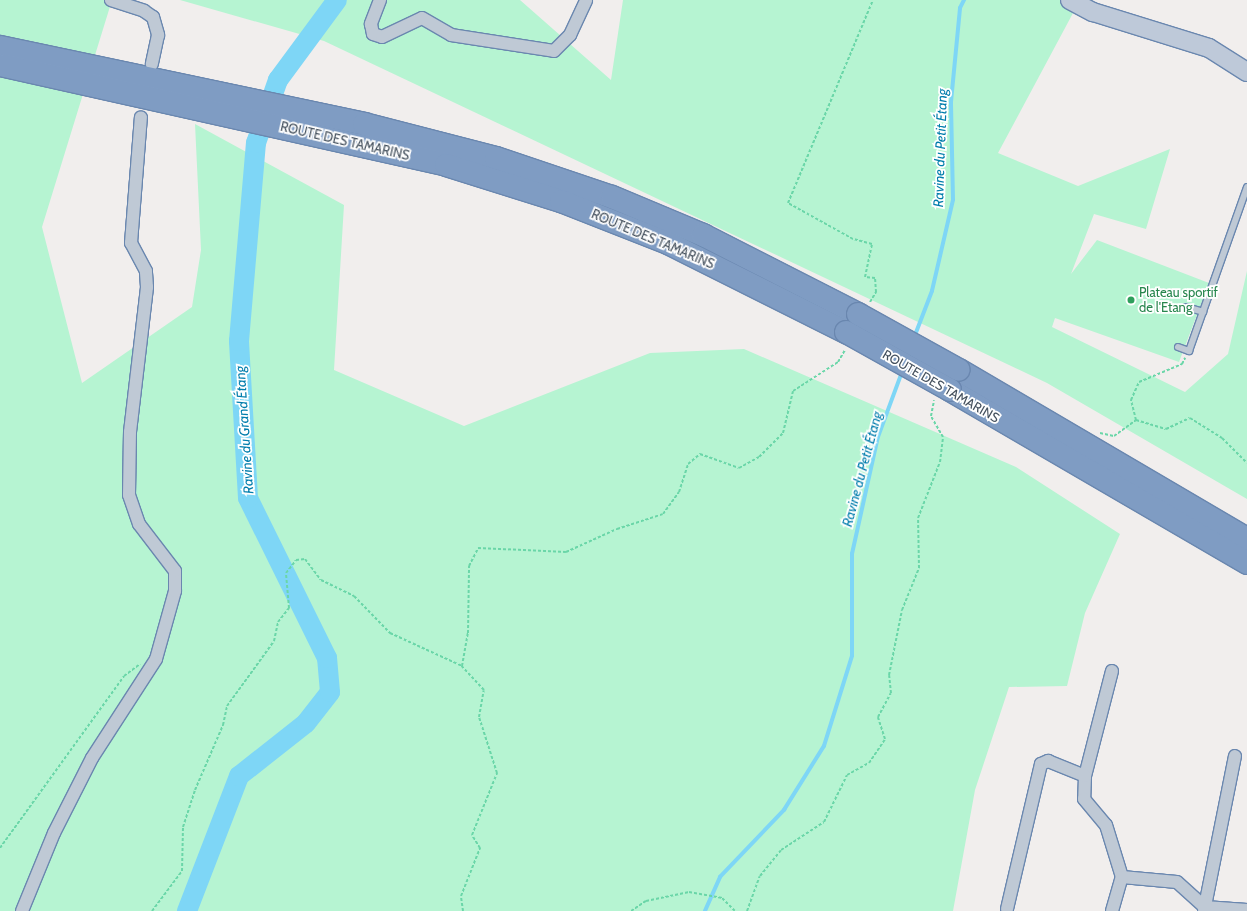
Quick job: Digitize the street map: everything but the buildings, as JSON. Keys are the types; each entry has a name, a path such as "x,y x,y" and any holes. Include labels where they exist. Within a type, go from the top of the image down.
{"highway":[{"name":"ROUTE DES TAMARINS","path":"0,47 65,71"},
{"name":"ROUTE DES TAMARINS","path":"0,65 65,71 168,92 364,124 496,158 612,197 703,235 854,325 943,392 1247,563"},
{"name":"ROUTE DES TAMARINS","path":"168,92 446,165 568,204 670,244 959,370 1247,539"}],"main road":[{"path":"1070,0 1093,12 1209,48 1247,72"}],"street":[{"path":"111,0 144,10 153,17 158,35 152,64"},
{"path":"380,0 371,24 373,34 382,37 422,18 452,35 500,45 554,51 570,35 586,0"},
{"path":"22,911 54,833 92,758 156,659 175,591 175,571 139,524 129,495 130,432 147,287 146,270 131,243 141,117"},
{"path":"1112,671 1085,776 1084,798 1106,825 1122,876 1112,911"},
{"path":"1204,909 1235,756"},
{"path":"1007,909 1041,764 1048,761 1085,776"},
{"path":"1122,876 1177,882 1204,909 1247,910"}],"lane":[{"path":"1178,347 1189,351 1247,187"},
{"path":"1186,307 1203,312"}],"path":[{"path":"462,666 468,633 469,566 478,548 566,552 617,529 663,514 679,492 688,464 700,454 739,468 759,457 783,433 793,391 838,362 854,325 876,292 875,278 865,277 872,244 853,239 788,203 873,0"},
{"path":"1136,420 1131,400 1139,382 1182,364 1189,351"},
{"path":"747,911 760,876 781,850 824,822 847,775 869,763 885,739 878,717 891,693 888,675 902,610 918,568 918,518 940,462 943,437 931,416 943,392"},
{"path":"1136,420 1166,429 1190,418 1222,438 1247,463"},
{"path":"1096,432 1114,436 1136,420"},
{"path":"152,911 182,870 183,827 195,790 223,725 227,706 274,641 278,622 289,608 286,573 296,560 305,559 321,580 354,596 390,633 462,666 484,690 479,717 497,773 472,835 480,848 461,896 463,911"},
{"path":"0,848 124,676 137,664 156,659"},
{"path":"631,911 646,901 689,892 722,898 735,911"}],"green space":[{"path":"0,0 112,0 42,227 82,383 192,307 201,250 195,124 344,205 334,370 464,426 650,353 744,349 1016,467 1120,534 1085,613 1067,686 1009,687 975,790 953,911 0,911"},
{"path":"180,0 520,0 611,80 623,0 1080,0 998,153 1078,186 1170,149 1146,229 1094,214 1071,274 1097,240 1209,283 1179,362 1055,318 1052,327 1185,392 1228,354 1247,271 1247,499 1047,383 324,41"}],"waterway":[{"name":"Ravine du Grand Étang","path":"187,911 239,776 306,723 330,692 327,658 248,498 239,341 256,143 278,80 337,0"},
{"name":"Ravine du Petit Étang","path":"914,338 932,291 953,200 951,102 960,8 964,0"},
{"name":"Ravine du Petit Étang","path":"705,911 720,877 784,810 824,746 852,656 852,554 878,437 902,372"}],"place":[{"name":"Plateau sportif de l'Etang","path":"1131,300"}]}
